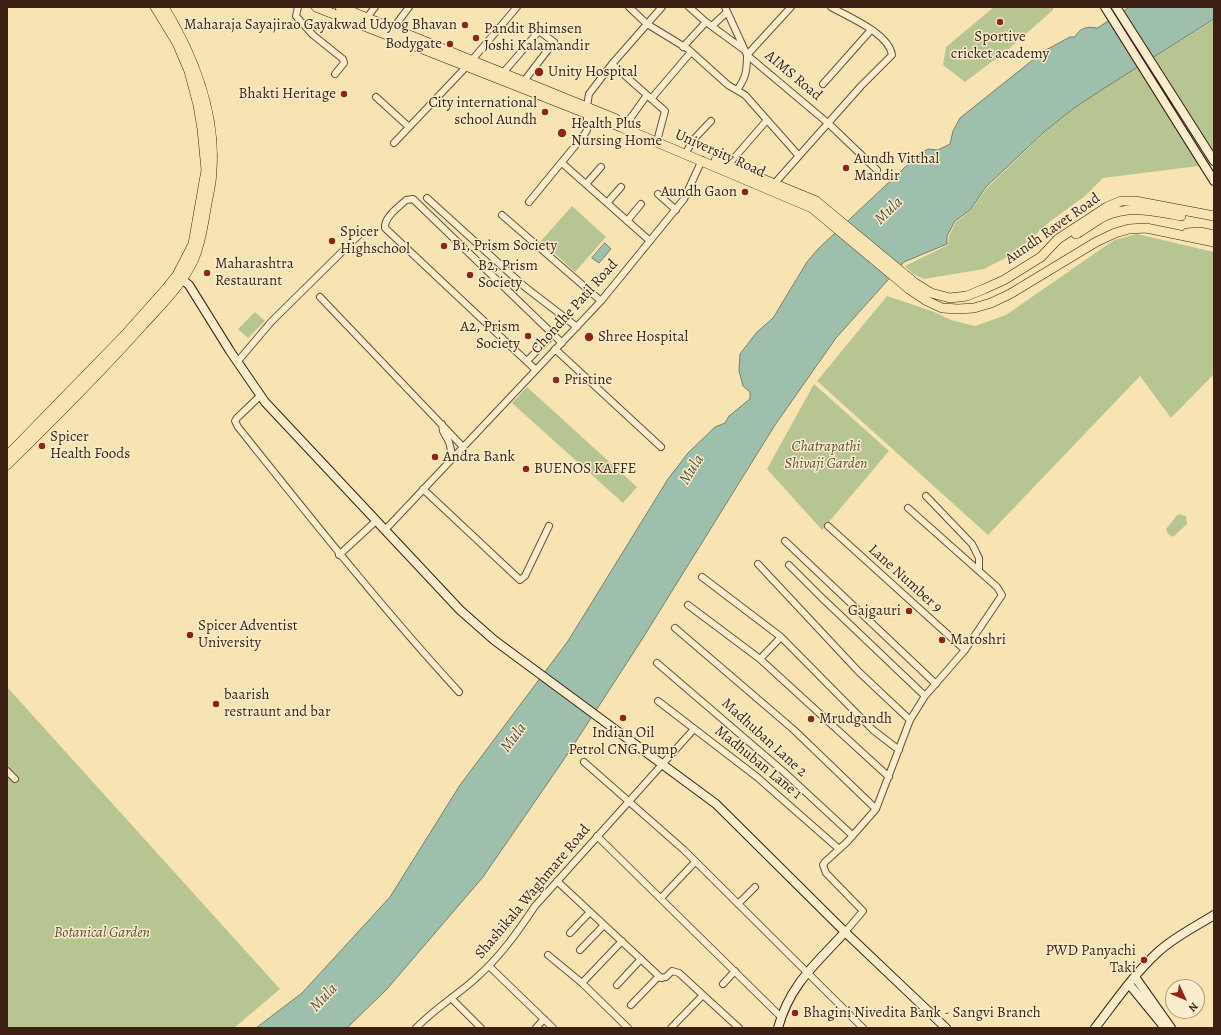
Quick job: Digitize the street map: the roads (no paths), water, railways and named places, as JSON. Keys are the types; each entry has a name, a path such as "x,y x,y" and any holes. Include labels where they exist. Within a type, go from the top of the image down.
{"main road":[{"path":"155,7 177,43 194,87 209,170"},
{"name":"University Road","path":"316,7 365,21"},
{"name":"University Road","path":"340,7 365,21 469,64 658,139 728,165 771,187"},
{"path":"7,465 128,341 180,276 193,244 209,170 209,128 200,85 183,40 164,8"},
{"name":"University Road","path":"469,64 503,72 586,110 627,123 702,160 771,187 816,201 824,211 912,286"},
{"name":"Aundh Ravet Road","path":"912,286 950,298 967,296 1004,280 1041,256 1058,239 1107,207 1121,201 1135,201 1214,216"},
{"path":"1041,256 1105,216 1125,210 1146,210 1214,222"},
{"name":"Aundh Ravet Road","path":"912,286 927,301 942,308 974,308 1010,294 1115,233 1129,229 1146,228 1214,242"},
{"path":"1180,234 1200,232 1214,235"},
{"path":"7,456 180,276"}],"street":[{"path":"298,7 296,16 313,35 343,59 344,63 335,74"},
{"path":"365,21 375,7"},
{"path":"391,32 409,7"},
{"path":"394,143 469,64 517,7"},
{"path":"629,7 647,24 683,46 728,85 745,95 799,156"},
{"path":"529,202 562,163 587,130 586,110 589,94 612,64 662,7"},
{"path":"689,7 706,22 746,52"},
{"path":"737,90 745,79 747,70 746,52 791,7"},
{"path":"771,187 829,124 861,86 891,57 891,50 879,34 831,7"},
{"path":"1105,7 1214,181"},
{"path":"1116,7 1214,160"},
{"path":"712,26 726,9"},
{"name":"AIMS Road","path":"726,9 746,52 829,124 877,170"},
{"path":"683,46 706,22"},
{"path":"823,84 871,30"},
{"path":"503,72 539,31 554,42 524,81"},
{"path":"627,123 691,52"},
{"path":"612,64 665,111 658,139"},
{"path":"376,97 409,127"},
{"path":"728,165 767,120"},
{"path":"688,149 694,139 711,121"},
{"name":"Chondhe Patil Road","path":"385,530 601,301 684,199 702,160"},
{"path":"562,163 650,241"},
{"path":"586,184 601,167"},
{"path":"607,203 621,186"},
{"path":"658,194 676,210"},
{"path":"427,198 525,287 577,327"},
{"path":"536,370 385,228 386,221 395,211 406,200 413,199 562,343"},
{"path":"627,221 641,204"},
{"path":"502,215 601,301"},
{"path":"238,362 271,322 358,236"},
{"path":"180,276 189,285 260,396 468,618 494,640 534,668 730,816 845,932 946,1028"},
{"path":"320,297 463,447"},
{"path":"527,361 553,334"},
{"path":"555,349 661,447"},
{"path":"260,396 237,418 235,421 238,427 339,555 409,637 459,692"},
{"path":"442,424 442,432 449,442 453,458"},
{"path":"423,489 520,580 525,577 549,526"},
{"path":"926,496 972,544 979,558 979,571"},
{"path":"778,1028 781,1017 796,986 863,911 824,869 824,862 839,849 876,809 910,720 925,696 965,650 1002,595 1000,591 979,571 908,508"},
{"path":"339,555 376,520"},
{"name":"Lane Number 9","path":"828,526 965,650"},
{"path":"785,541 936,684"},
{"path":"758,564 859,672 910,720"},
{"path":"789,565 925,696"},
{"path":"702,577 781,637 873,730 899,750"},
{"path":"688,605 760,659 889,777"},
{"path":"675,628 794,730 876,809"},
{"path":"760,659 781,637"},
{"name":"Madhuban Lane 2","path":"657,662 778,767 852,835"},
{"name":"Madhuban Lane 1","path":"658,701 757,777 839,849"},
{"name":"Shashikala Waghmare Road","path":"416,1028 436,1009 490,966 508,947 535,906 694,728"},
{"path":"584,762 696,862 863,1028"},
{"path":"7,771 14,779"},
{"path":"597,836 781,1017"},
{"path":"661,898 696,862"},
{"path":"557,881 659,976 663,978 675,971 739,1028"},
{"path":"738,904 755,887"},
{"path":"570,933 590,912"},
{"path":"1095,1028 1135,977 1169,943 1214,915"},
{"path":"580,950 604,925"},
{"path":"582,983 622,942"},
{"path":"548,954 582,983 628,1028"},
{"path":"617,985 641,959"},
{"path":"490,966 553,1028"},
{"path":"723,984 735,972"},
{"path":"631,1005 659,976"},
{"path":"1135,977 1171,1028"},
{"path":"1129,984 1165,1028"},
{"path":"671,1028 702,995"},
{"path":"451,998 481,1028"},
{"path":"536,1028 544,1019"},
{"path":"727,1028 732,1022"}],"water":[{"name":"Mula","path":"1130,7 1214,7 1214,19 1074,108 1044,132 986,187 970,210 955,221 947,236 947,244 904,262 836,338 775,425 641,641 569,752 483,877 387,989 347,1028 256,1028 302,993 390,897 460,785 568,641 668,479 688,453 715,427 725,423 729,416 750,399 750,392 743,386 739,371 740,354 757,332 773,318 807,262 818,249 919,154 928,149 938,150 950,144 953,131 960,118 1044,51 1070,37 1075,37 1084,28 1097,28"},
{"path":"605,243 611,249 599,263 592,258"}],"place":[{"name":"Sportive cricket academy","path":"1000,22"},
{"name":"Maharaja Sayajirao Gayakwad Udyog Bhavan","path":"465,25"},
{"name":"Pandit Bhimsen Joshi Kalamandir","path":"476,38"},
{"name":"Bodygate","path":"450,44"},
{"name":"Unity Hospital","path":"539,72"},
{"name":"Bhakti Heritage","path":"344,94"},
{"name":"City international school Aundh","path":"545,112"},
{"name":"Health Plus Nursing Home","path":"562,133"},
{"name":"Aundh Vitthal Mandir","path":"846,168"},
{"name":"Aundh Gaon","path":"745,192"},
{"name":"Spicer Highschool","path":"332,241"},
{"name":"B1, Prism Society","path":"444,246"},
{"name":"Maharashtra Restaurant","path":"207,273"},
{"name":"B2, Prism Society","path":"470,275"},
{"name":"A2, Prism Society","path":"528,336"},
{"name":"Shree Hospital","path":"589,337"},
{"name":"Pristine","path":"556,380"},
{"name":"Spicer Health Foods","path":"42,446"},
{"name":"Andra Bank","path":"435,457"},
{"name":"BUENOS KAFFE","path":"526,469"},
{"name":"Gajgauri","path":"909,611"},
{"name":"Spicer Adventist University","path":"190,635"},
{"name":"Matoshri","path":"942,640"},
{"name":"baarish restraunt and bar","path":"216,704"},
{"name":"Indian Oil Petrol CNG Pump","path":"623,718"},
{"name":"Mrudgandh","path":"811,719"},
{"name":"PWD Panyachi Taki","path":"1144,960"},
{"name":"Bhagini Nivedita Bank - Sangvi Branch","path":"795,1013"}],"park label":[{"name":"Chatrapathi Shivaji Garden","path":"826,456"},
{"name":"Botanical Garden","path":"102,933"}]}
